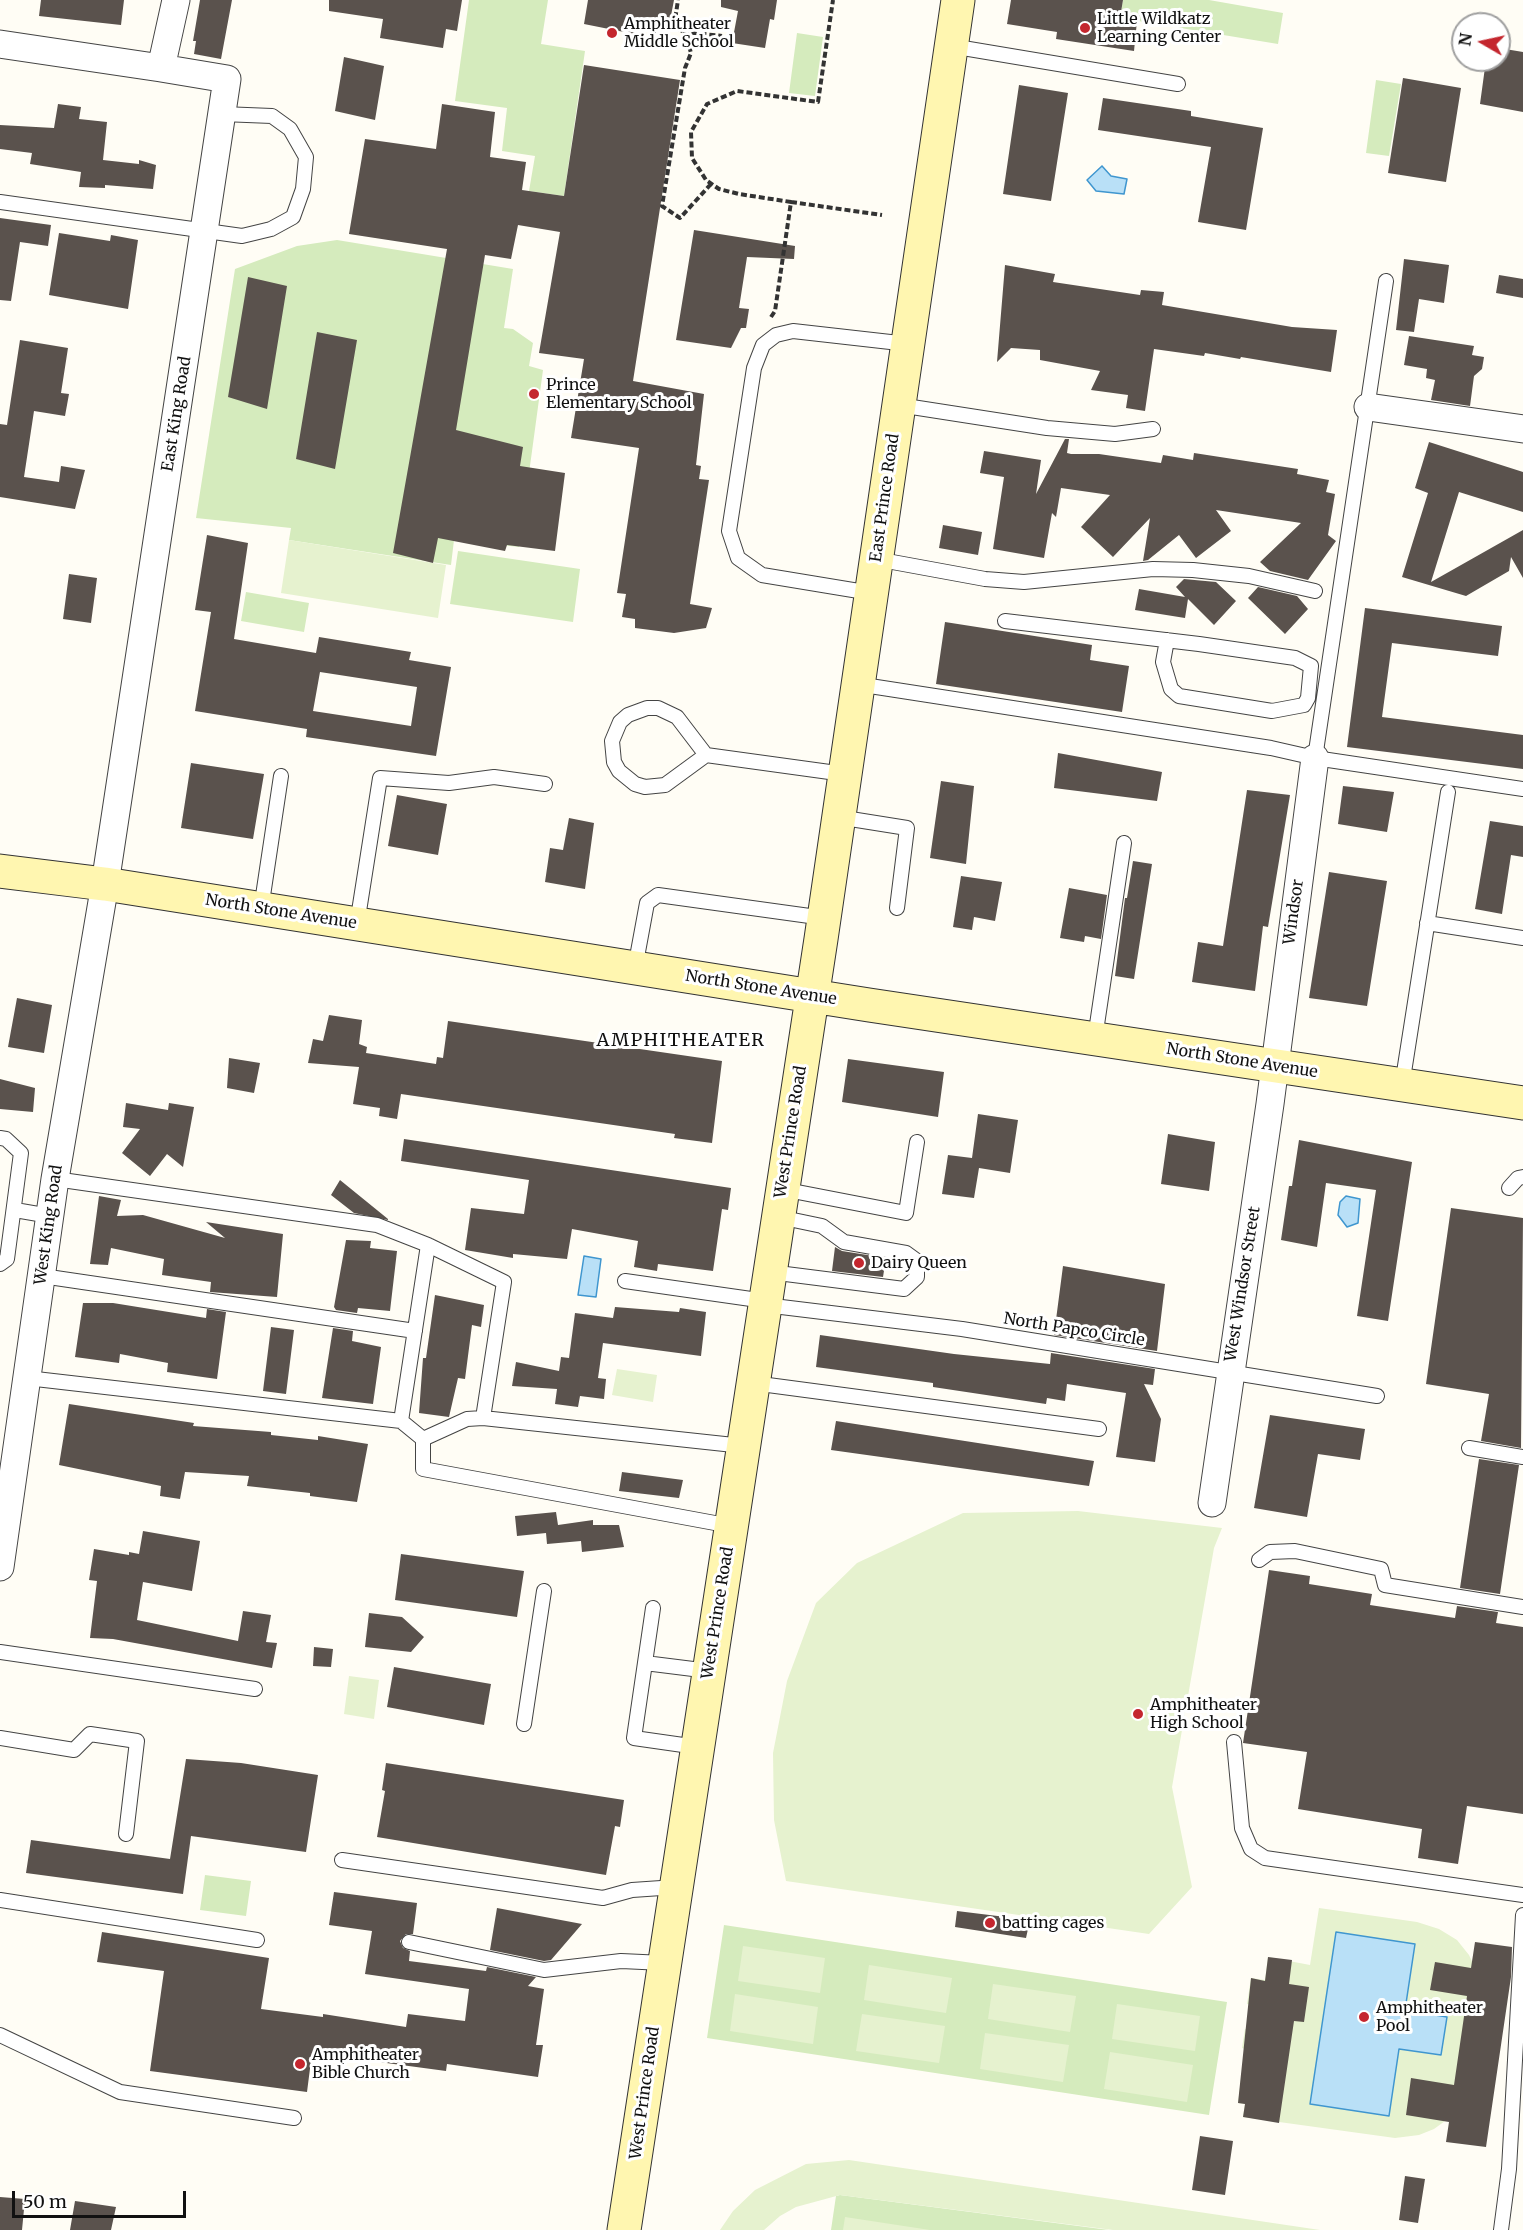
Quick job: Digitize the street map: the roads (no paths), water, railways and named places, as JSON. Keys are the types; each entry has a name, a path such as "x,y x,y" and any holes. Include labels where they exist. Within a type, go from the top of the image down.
{"main road":[{"name":"East Prince Road","path":"812,995 958,0"},
{"name":"North Stone Avenue","path":"0,871 105,885 1523,1103"},
{"name":"West Prince Road","path":"624,2230 812,995"}],"street":[{"path":"0,44 161,68 176,0"},
{"name":"East King Road","path":"105,885 227,79 161,68"},
{"path":"1368,407 1523,429"},
{"name":"Windsor","path":"1274,1066 1315,758"},
{"name":"West King Road","path":"0,1567 55,1179 105,885"},
{"name":"West Windsor Street","path":"1212,1503 1274,1066"}],"lane":[{"path":"951,46 1178,84"},
{"path":"0,202 242,236 271,230 293,217 303,189 306,157 290,129 272,116 222,114"},
{"path":"1315,758 1386,281"},
{"path":"871,593 762,575 738,558 729,531 753,369 763,345 776,335 794,331 908,344"},
{"path":"898,405 1047,428 1115,434 1153,429"},
{"path":"876,559 985,579 1024,582 1153,568 1249,576 1315,591"},
{"path":"1005,621 1167,640 1295,658 1308,662 1311,666 1308,698 1304,705 1272,711 1179,696 1171,689 1163,662 1167,640"},
{"path":"857,684 1523,789"},
{"path":"706,755 677,717 658,708 647,708 628,715 620,722 612,741 614,762 619,771 635,784 645,787 665,784 706,755 844,774"},
{"path":"261,909 281,776"},
{"path":"357,924 380,778 449,783 494,777 545,784"},
{"path":"1402,1085 1448,792"},
{"path":"838,817 907,828 897,908"},
{"path":"1095,1038 1124,843"},
{"path":"635,968 647,903 658,895 824,918"},
{"path":"1428,923 1523,938"},
{"path":"0,1138 6,1139 21,1153 7,1259 0,1264"},
{"path":"780,1203 906,1213 917,1142"},
{"path":"1509,1188 1518,1178 1523,1177"},
{"path":"55,1179 377,1225 428,1245 504,1282 483,1418"},
{"path":"625,1281 766,1293 904,1289 917,1277 917,1261 906,1253 844,1242 822,1226 780,1203"},
{"path":"15,1210 50,1216"},
{"path":"401,1421 428,1245"},
{"path":"42,1276 415,1331"},
{"name":"North Papco Circle","path":"766,1293 962,1329 1377,1396"},
{"path":"27,1378 401,1421 423,1439"},
{"path":"753,1383 1099,1429"},
{"path":"423,1439 467,1419 483,1418 743,1446"},
{"path":"423,1439 423,1469 731,1526"},
{"path":"1469,1448 1523,1457"},
{"path":"1259,1560 1270,1552 1294,1551 1381,1569 1385,1585 1523,1607"},
{"path":"524,1724 544,1591"},
{"path":"653,1608 634,1738 697,1747"},
{"path":"0,1652 255,1689"},
{"path":"645,1663 709,1671"},
{"path":"0,1738 74,1750 90,1734 137,1741 126,1834"},
{"path":"1234,1742 1242,1828 1251,1849 1265,1858 1523,1895"},
{"path":"342,1860 603,1898 632,1890 676,1887"},
{"path":"0,1900 257,1940"},
{"path":"1501,2230 1509,2169 1523,1915"},
{"path":"409,1942 544,1970 621,1961 664,1963"},
{"path":"0,2036 120,2092 294,2118"}],"water":[{"path":"1102,166 1111,176 1127,179 1124,194 1096,191 1087,180"},
{"path":"1346,1196 1360,1199 1358,1223 1347,1227 1338,1215 1340,1202"},
{"path":"584,1256 601,1259 596,1297 578,1295"},
{"name":"Amphitheater Pool","path":"1336,1932 1415,1944 1405,2010 1447,2017 1441,2055 1399,2049 1389,2116 1310,2104"}],"place":[{"name":"Little Wildkatz Learning Center","path":"1085,28"},
{"name":"Amphitheater Middle School","path":"612,33"},
{"name":"Prince Elementary School","path":"534,394"},
{"name":"Dairy Queen","path":"859,1263"},
{"name":"Amphitheater High School","path":"1138,1714"},
{"name":"batting cages","path":"990,1923"},
{"name":"Amphitheater Pool","path":"1364,2017"},
{"name":"Amphitheater Bible Church","path":"300,2064"}],"district":[{"name":"AMPHITHEATER","path":"681,1041"}]}
